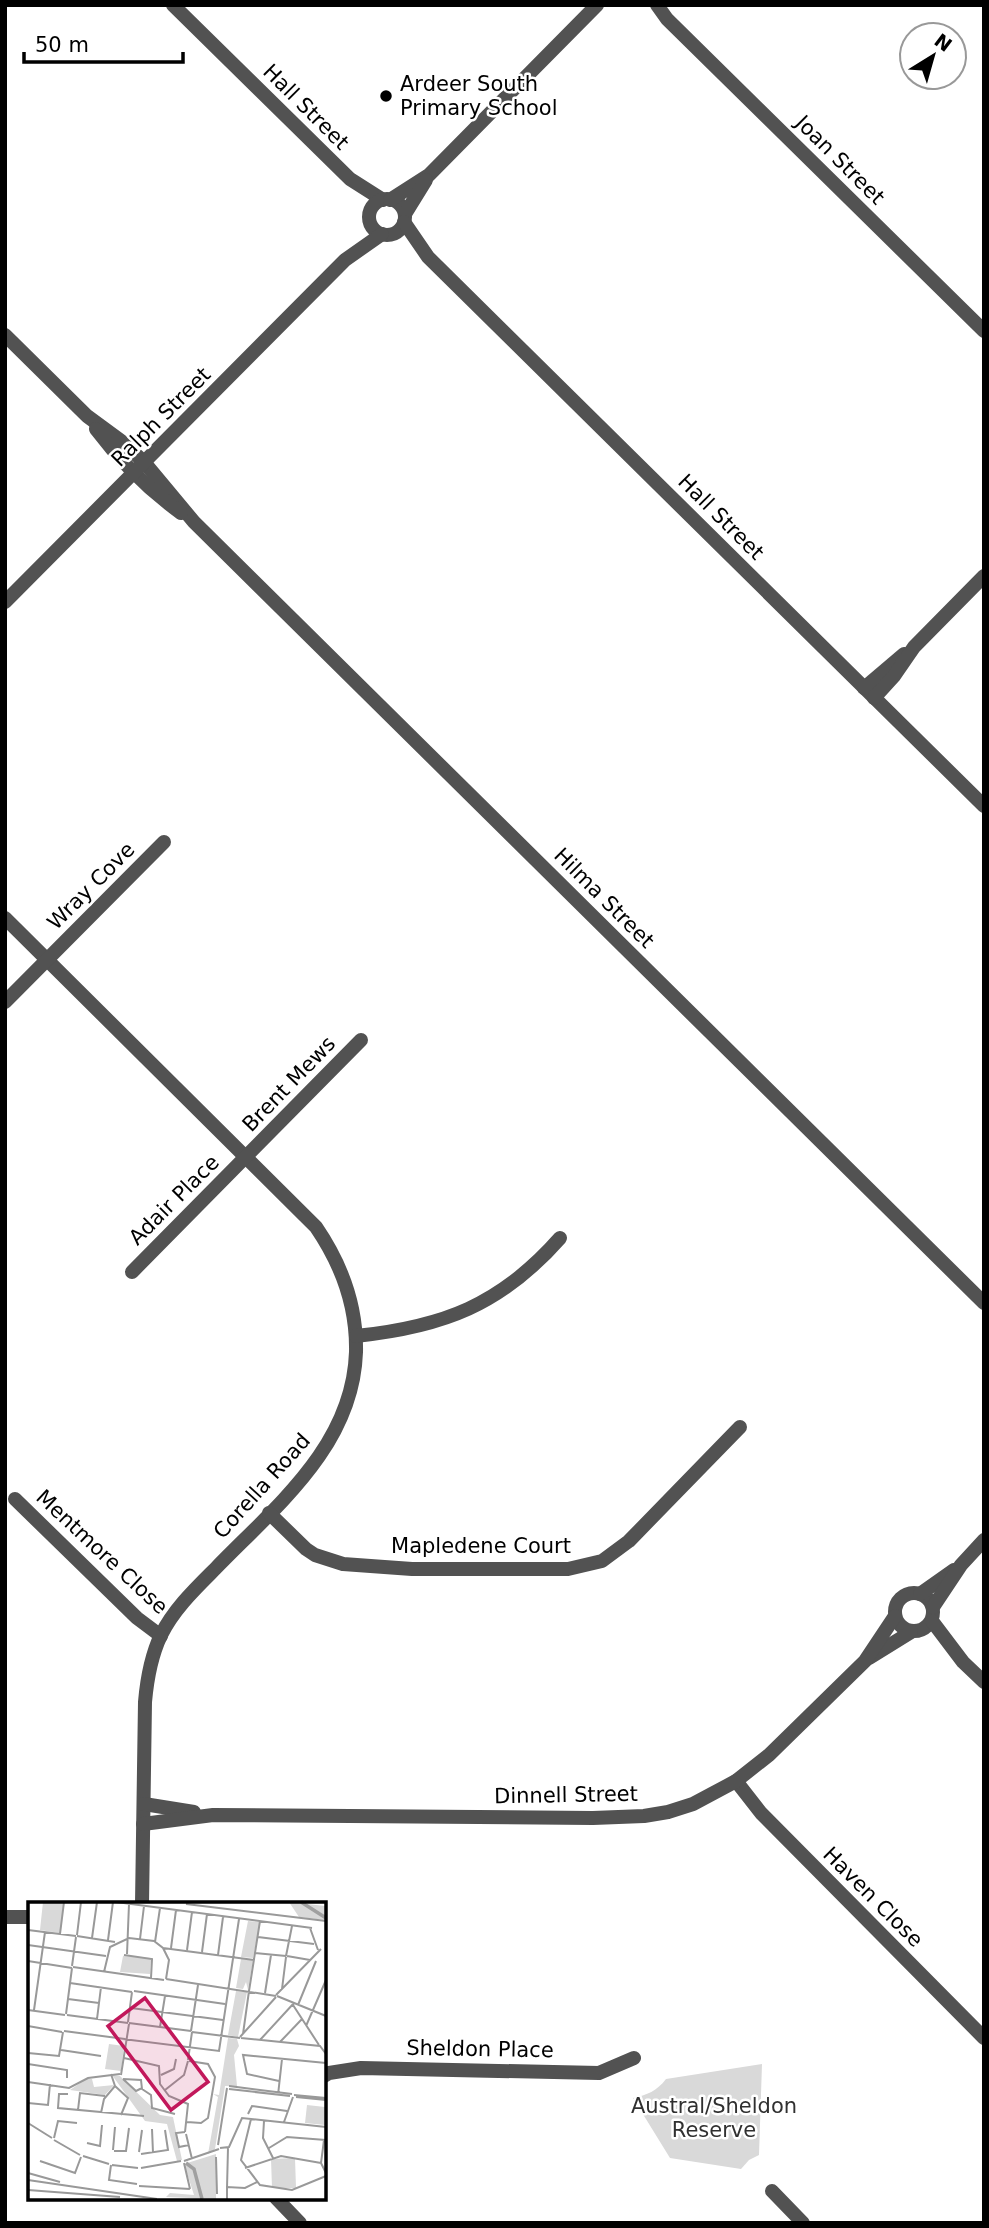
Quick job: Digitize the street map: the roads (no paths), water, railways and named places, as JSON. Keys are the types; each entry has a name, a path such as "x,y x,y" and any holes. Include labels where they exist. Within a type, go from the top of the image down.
{"street":[{"name":"Hall Street","path":"173,5 350,179 386,200"},
{"path":"429,175 405,218 388,234 377,232 370,217 373,206 429,175 597,5"},
{"name":"Joan Street","path":"646,5 667,19"},
{"name":"Joan Street","path":"657,5 667,19 984,331"},
{"name":"Hall Street","path":"350,179 370,217"},
{"path":"386,200 400,205 405,218"},
{"name":"Ralph Street","path":"345,260 370,217"},
{"name":"Hall Street","path":"405,218 428,257"},
{"name":"Hall Street","path":"388,234 428,257 984,806"},
{"name":"Ralph Street","path":"5,602 345,260 388,234"},
{"name":"Hilma Street","path":"5,335 87,416 144,462 194,522 984,1303"},
{"name":"Hilma Street","path":"87,416 112,451 134,473 158,496 194,522"},
{"path":"869,693 894,676 914,647 984,576"},
{"name":"Wray Cove","path":"5,1002 164,842"},
{"name":"Corella Road","path":"5,918 302,1211 324,1238 342,1272 349,1292 356,1336 352,1383 340,1422 319,1458 186,1598 161,1636 147,1682 142,1902"},
{"name":"Brent Mews","path":"246,1157 361,1040"},
{"name":"Adair Place","path":"132,1272 246,1157"},
{"path":"356,1336 418,1328 471,1308 495,1296 516,1280 561,1238"},
{"name":"Mapledene Court","path":"269,1513 306,1549 342,1564 412,1569 568,1569 602,1561 629,1541 740,1427"},
{"name":"Mentmore Close","path":"15,1499 137,1618 161,1636"},
{"name":"Dinnell Street","path":"143,1824 213,1815 620,1818 644,1816 693,1804 736,1781 769,1755 865,1661 925,1622 961,1565 984,1540"},
{"name":"Dinnell Street","path":"920,1594 961,1565"},
{"path":"920,1594 930,1601 925,1622 901,1626 895,1616 896,1605 904,1596 920,1594"},
{"name":"Dinnell Street","path":"865,1661 895,1616"},
{"path":"925,1622 984,1682"},
{"name":"Haven Close","path":"736,1781 768,1821 984,2038"},
{"name":"Dinnell Street","path":"144,1804 213,1815"},
{"path":"5,1917 28,1917"},
{"name":"Sheldon Place","path":"326,2075 361,2068 600,2073 634,2058"},
{"path":"772,2191 803,2223"},
{"path":"278,2200 300,2223"}],"place":[{"name":"Ardeer South Primary School","path":"386,96"}],"park label":[{"name":"Austral/Sheldon Reserve","path":"714,2118"}]}
